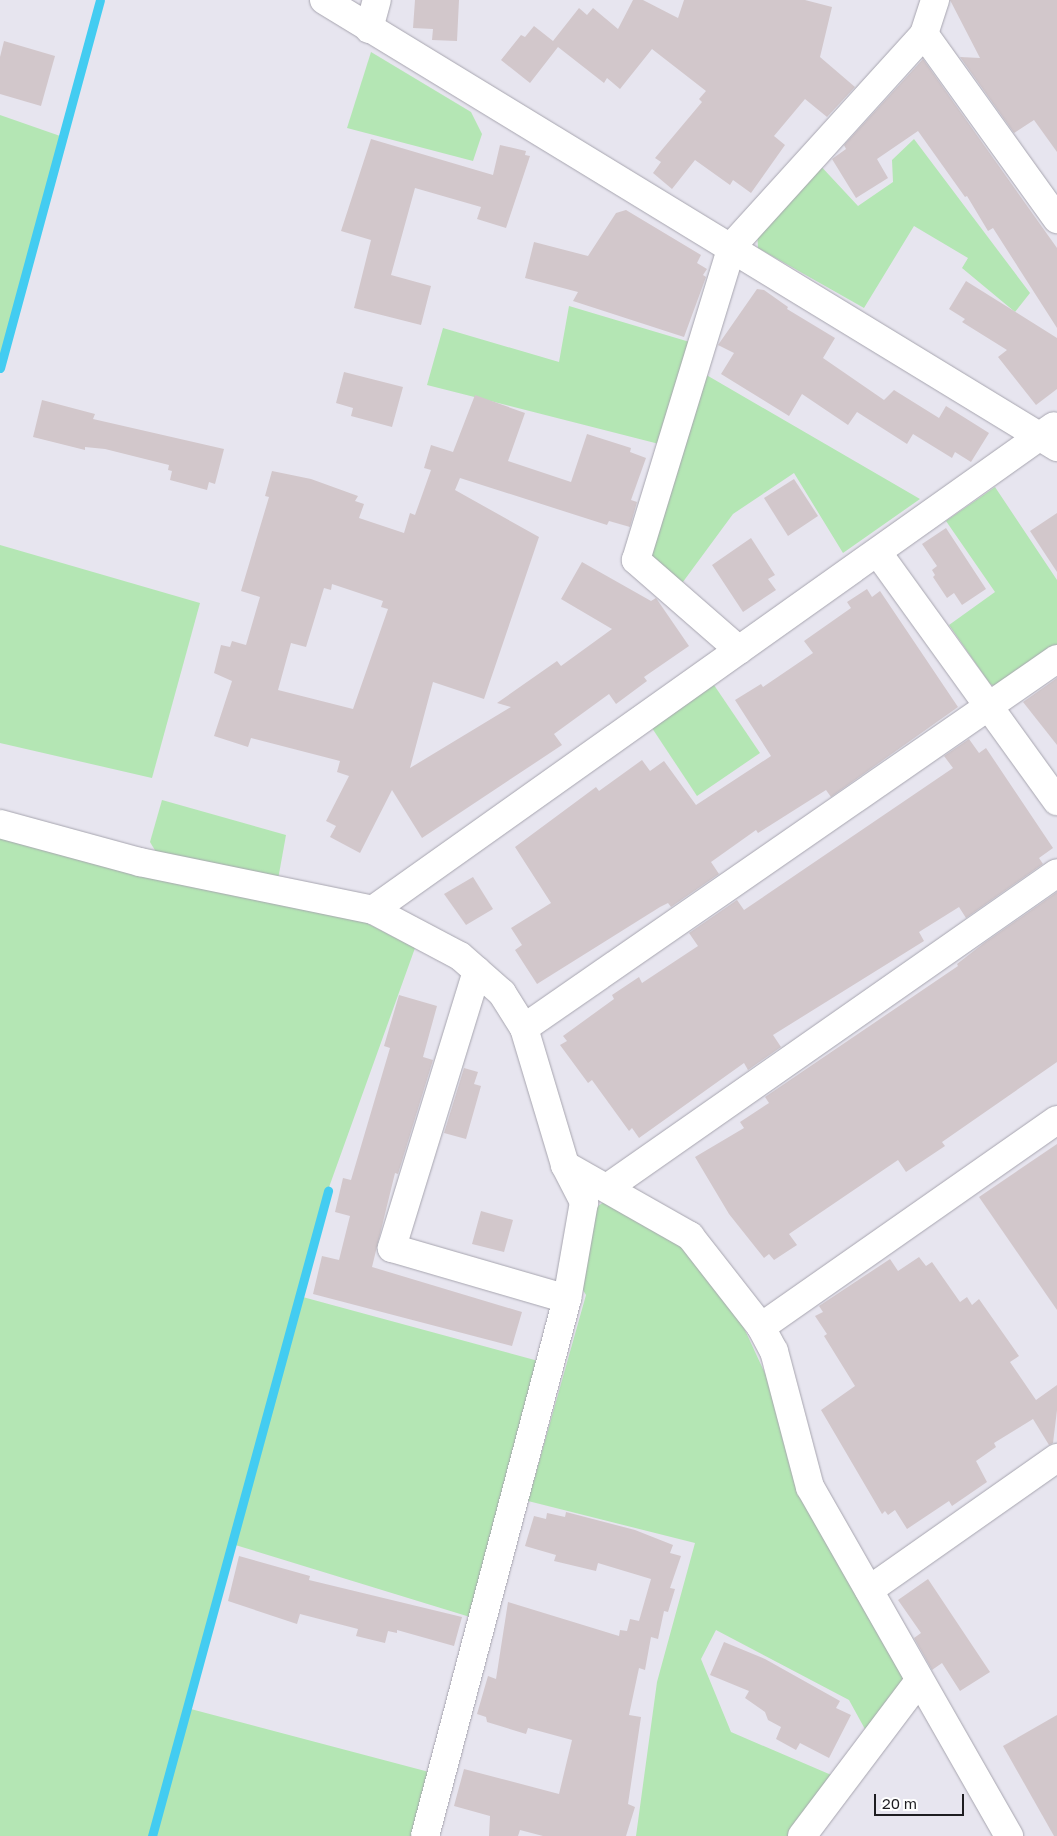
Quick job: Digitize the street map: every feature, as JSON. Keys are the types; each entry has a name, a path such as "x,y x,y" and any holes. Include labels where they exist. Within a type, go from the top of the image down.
{"street":[{"path":"324,0 369,29 732,246 1052,435 739,650 373,910"},
{"path":"369,29 377,0"},
{"path":"739,650 636,560 732,246 924,34 935,0"},
{"path":"924,34 1057,219"},
{"path":"878,553 1057,801"},
{"path":"524,1028 1057,659"},
{"path":"0,824 140,862 373,910 460,956 502,993 524,1028 565,1165 584,1202 567,1299 424,1836"},
{"path":"607,1188 1057,873"},
{"path":"477,971 392,1248 567,1299"},
{"path":"761,1327 1057,1120"},
{"path":"565,1165 690,1236 761,1327 774,1351 810,1487 1009,1836"},
{"path":"869,1590 1057,1458"},
{"path":"802,1836 919,1681"}],"green space":[{"path":"371,52 471,112 482,134 473,161 347,128"},
{"path":"0,115 63,137 0,368"},
{"path":"914,139 1030,293 1015,312 962,268 968,258 914,226 864,308 758,248 757,229 817,162 858,206 893,182 892,160"},
{"path":"569,306 693,343 663,445 427,385 443,328 559,362"},
{"path":"703,373 920,499 843,553 794,473 733,514 677,590 650,566 648,549"},
{"path":"995,487 1057,580 1057,651 1000,688 990,684 949,625 995,592 946,521"},
{"path":"0,545 200,603 152,778 0,743"},
{"path":"714,685 760,753 697,796 652,728"},
{"path":"162,800 286,835 277,885 162,862 150,842"},
{"path":"0,834 357,918 415,948 328,1190 299,1296 542,1362 470,1617 232,1544 187,1708 429,1772 412,1836 0,1836"},
{"path":"608,1199 683,1244 738,1315 908,1682 866,1731 849,1700 716,1630 701,1659 731,1732 836,1777 796,1836 636,1836 657,1682 695,1543 528,1501 586,1295 578,1282 591,1211"}],"building":[{"path":"415,0 459,0 457,41 432,40 433,29 413,28"},
{"path":"633,0 643,0 678,18 684,0 805,0 832,7 820,57 855,87 827,117 805,99 774,136 785,145 751,193 733,180 730,185 695,160 672,189 653,173 661,162 655,158 702,102 699,99 706,91 652,49 620,89 607,78 604,83 558,47 530,83 501,60 521,35 525,37 534,26 553,41 579,8 587,15 593,8 618,29"},
{"path":"950,0 1057,0 1057,152 1034,120 1014,133 960,57 980,58"},
{"path":"4,41 55,56 41,106 0,94 0,57"},
{"path":"923,59 1057,248 1057,328 993,228 988,231 967,196 965,197 918,131 877,159 888,178 856,198 832,159 846,149 844,145"},
{"path":"371,139 493,175 500,145 526,151 525,155 530,156 506,228 477,219 481,207 415,188 391,275 431,286 421,325 354,308 371,240 341,231"},
{"path":"626,210 701,255 697,263 707,269 703,275 706,277 684,337 573,301 578,292 525,278 534,242 588,256 616,213"},
{"path":"966,281 1057,338 1057,389 1036,405 998,357 1007,350 962,322 965,319 949,309"},
{"path":"757,289 764,290 788,307 787,309 835,338 823,358 884,400 894,390 939,418 946,406 989,433 971,462 955,452 952,458 913,434 907,444 857,412 848,425 802,394 789,416 721,374 734,353 718,345"},
{"path":"344,372 403,387 392,427 351,416 353,408 336,403"},
{"path":"475,395 525,413 508,461 571,482 587,434 631,448 630,452 646,458 631,500 637,502 630,527 609,521 607,525 460,478 455,490 539,537 484,699 433,682 410,768 511,707 497,703 557,661 561,666 612,629 561,599 582,562 651,601 656,598 689,646 644,677 647,681 616,704 609,694 554,734 562,745 422,838 392,790 360,853 330,837 336,826 326,821 349,776 337,772 340,761 251,738 248,747 214,736 232,681 214,673 221,645 230,647 232,641 246,645 260,597 241,591 269,497 265,496 272,471 311,479 358,496 355,501 364,504 359,518 404,533 410,513 415,515 431,470 424,468 431,445 453,452","holes":["332,584 383,601 381,607 388,609 353,709 278,690 291,643 306,647 324,588 331,590"]},
{"path":"42,400 95,414 93,419 224,449 215,484 209,482 207,490 170,480 172,471 168,470 169,465 105,449 85,447 85,450 33,437"},
{"path":"794,479 818,516 788,536 764,498"},
{"path":"1057,513 1057,572 1030,531"},
{"path":"946,528 986,589 962,605 954,593 947,598 933,577 935,575 932,570 937,566 922,544"},
{"path":"751,538 775,575 768,579 776,590 743,612 712,565"},
{"path":"867,589 872,597 880,591 958,707 831,797 826,790 758,833 756,830 711,862 719,874 671,907 668,903 660,907 537,984 515,950 522,945 511,928 551,903 515,847 596,787 599,791 642,760 650,771 664,761 696,805 771,756 735,700 761,684 763,687 813,653 804,641 851,608 847,602"},
{"path":"1057,678 1057,745 1023,702"},
{"path":"969,739 979,753 986,748 1053,848 1039,858 1043,864 966,918 959,907 919,932 924,941 773,1035 781,1047 748,1070 744,1063 639,1138 632,1128 629,1131 592,1080 588,1083 560,1045 567,1041 563,1036 614,999 612,995 639,977 642,983 698,946 689,933 737,900 744,910 953,768 944,756"},
{"path":"473,877 493,909 466,925 444,894"},
{"path":"1057,892 1057,1062 942,1142 945,1146 906,1172 898,1160 789,1234 797,1245 774,1260 769,1254 764,1258 729,1214 695,1157 744,1128 740,1122 769,1103 765,1097 958,966 957,964 984,943"},
{"path":"399,995 437,1006 423,1057 433,1060 398,1174 395,1173 372,1267 522,1312 512,1346 313,1294 322,1256 339,1260 350,1216 335,1212 343,1178 351,1180 390,1048 384,1046"},
{"path":"464,1068 478,1072 474,1084 481,1086 466,1139 444,1133"},
{"path":"1057,1144 1057,1310 979,1197"},
{"path":"481,1211 513,1220 504,1252 472,1244"},
{"path":"919,1257 926,1266 932,1262 960,1302 967,1297 972,1305 979,1299 1019,1356 1010,1362 1036,1400 1057,1385 1057,1410 1053,1443 1049,1445 1033,1419 994,1443 996,1447 976,1461 987,1482 952,1506 949,1501 907,1529 895,1510 888,1515 885,1511 882,1514 821,1410 855,1386 824,1336 827,1334 815,1316 823,1312 819,1306 890,1259 898,1271"},
{"path":"566,1512 635,1530 673,1545 670,1553 681,1556 670,1588 675,1589 668,1612 664,1611 658,1639 651,1637 645,1670 639,1668 629,1715 641,1717 628,1804 635,1807 626,1836 543,1836 520,1830 518,1836 489,1836 490,1816 454,1806 464,1769 559,1794 572,1740 528,1728 526,1734 487,1722 486,1717 477,1714 488,1676 496,1679 508,1602 619,1636 620,1630 627,1631 630,1619 639,1621 651,1579 598,1563 596,1571 554,1561 556,1555 525,1546 534,1516 546,1519 547,1513 565,1517"},
{"path":"239,1556 310,1576 309,1580 462,1617 454,1646 397,1630 397,1633 388,1631 385,1643 356,1636 358,1629 300,1614 297,1624 228,1601"},
{"path":"928,1579 990,1672 960,1691 942,1663 932,1670 914,1638 921,1633 898,1600"},
{"path":"724,1642 765,1659 840,1701 836,1708 851,1715 829,1758 800,1743 796,1750 776,1739 781,1727 768,1720 765,1712 745,1698 749,1691 710,1675"},
{"path":"1057,1715 1057,1836 1054,1836 1003,1746"}],"waterway":[{"path":"0,368 100,0"},
{"path":"152,1836 328,1191"}]}
